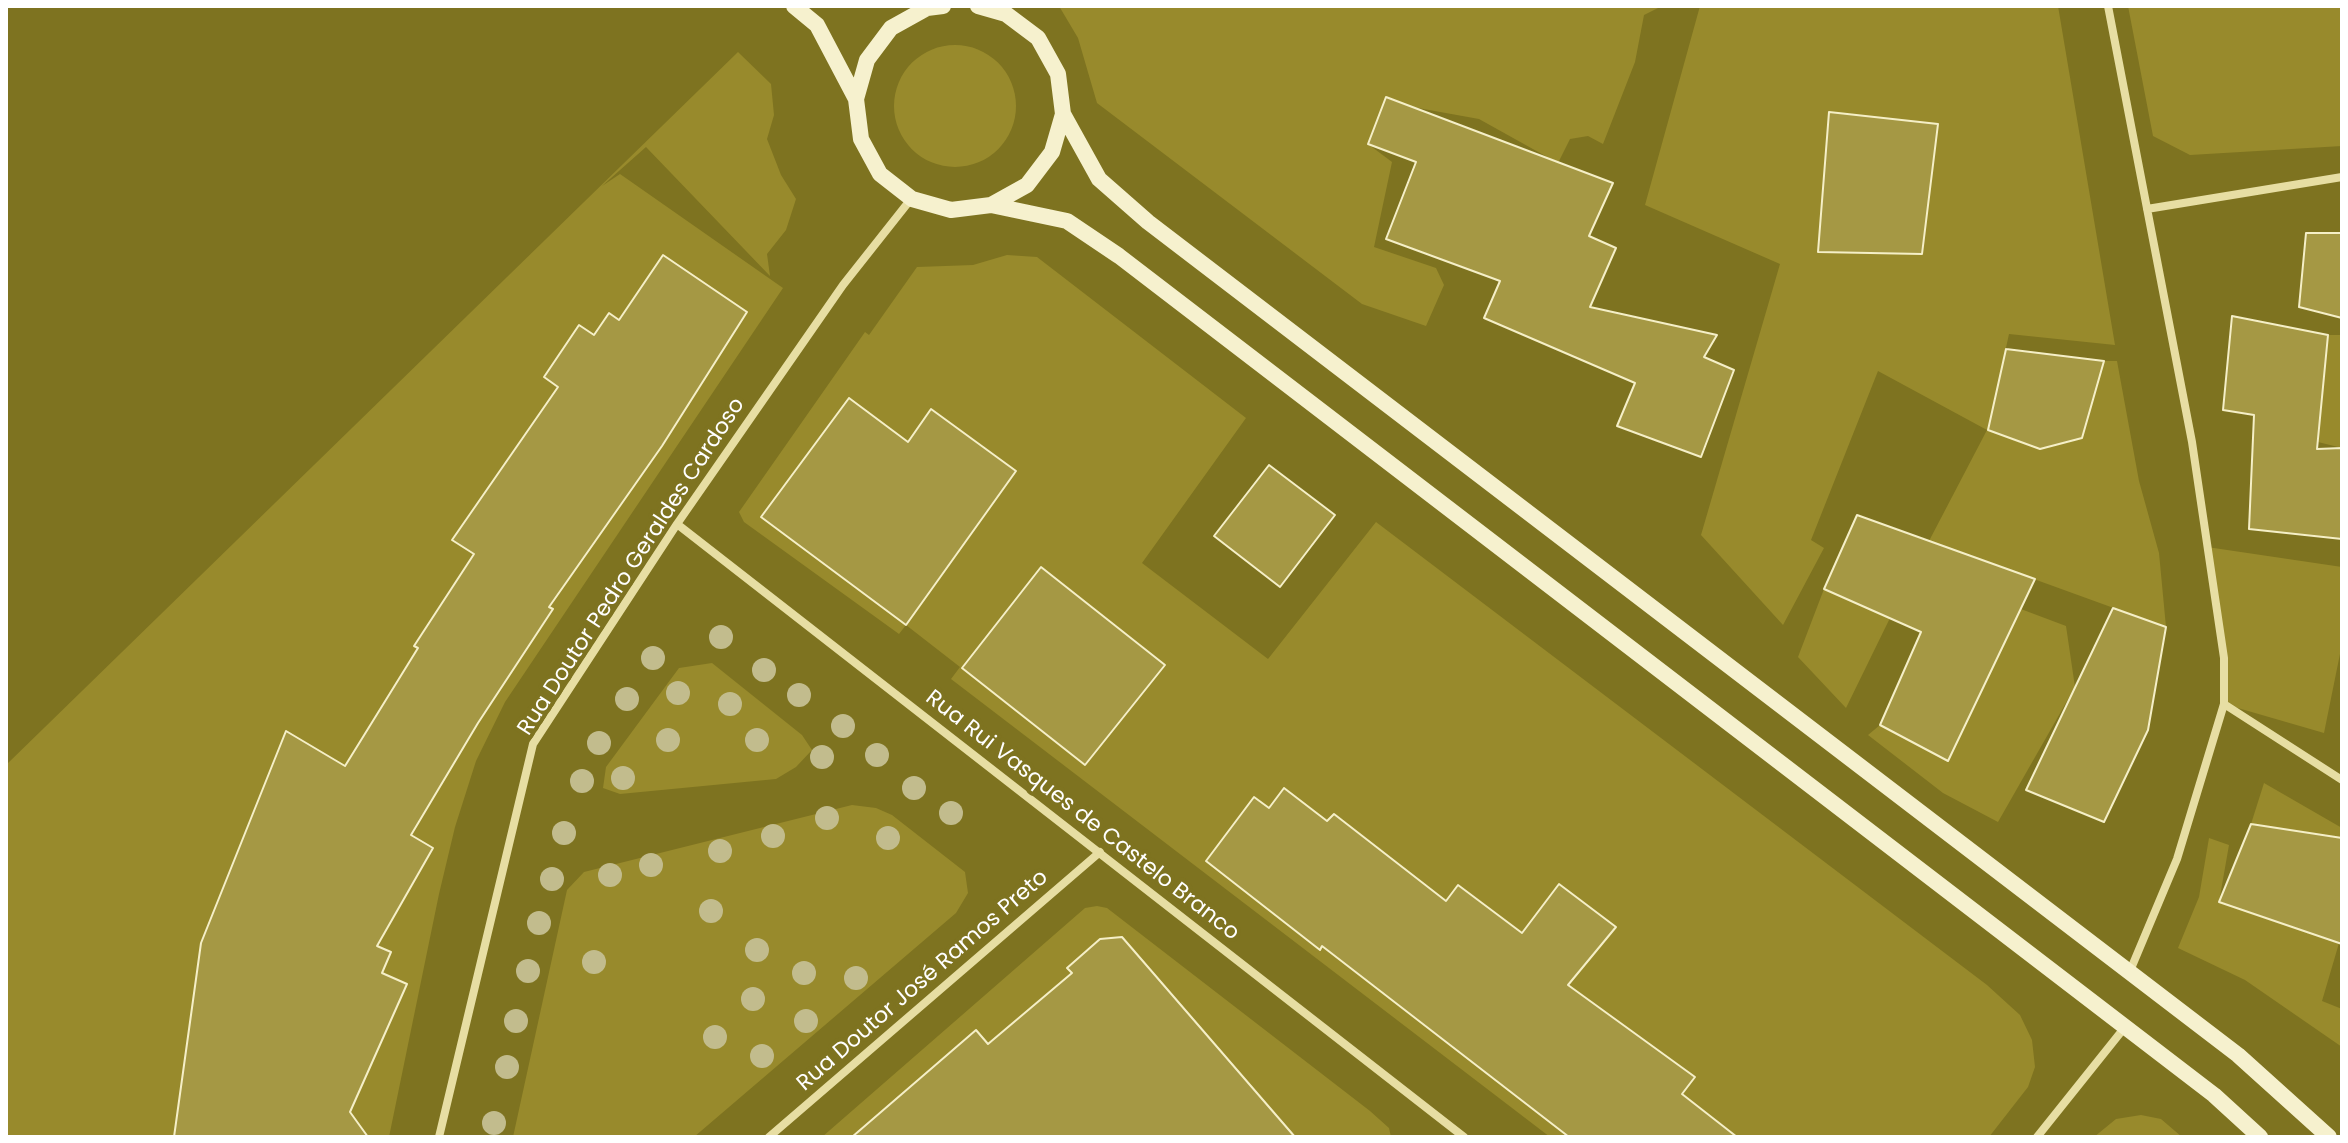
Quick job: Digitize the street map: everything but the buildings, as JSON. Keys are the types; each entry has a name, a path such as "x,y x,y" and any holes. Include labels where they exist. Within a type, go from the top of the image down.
{"main road":[{"path":"794,6 817,25 856,99 861,139 880,174 912,199 951,210 991,205 1067,221 1119,256 2214,1095 2260,1137"},
{"path":"978,6 1006,14 1038,38 1058,74 1063,114 1099,179 1148,222 2238,1055 2329,1137"},
{"path":"856,99 867,60 891,28 929,7"},
{"path":"991,205 1027,185 1052,152 1063,114"}],"street":[{"path":"2108,6 2192,442 2224,658 2224,704 2177,859 2129,972"},
{"path":"2147,209 2342,177"},
{"name":"Rua Doutor Pedro Geraldes Cardoso","path":"439,1137 533,744 677,524 843,285 912,199"},
{"name":"Rua Rui Vasques de Castelo Branco","path":"677,524 1464,1137"},
{"path":"2224,704 2342,780"},
{"name":"Rua Doutor José Ramos Preto","path":"769,1137 1100,852"},
{"path":"2037,1137 2125,1027"}],"shaded area":[{"path":"1059,6 1662,6 1644,15 1635,62 1603,144 1588,136 1570,139 1558,163 1479,119 1407,106 1368,144 1392,162 1374,247 1436,268 1444,285 1426,326 1362,304 1097,103 1078,38"},
{"path":"1700,6 2058,6 2115,345 2009,334 1988,430 2040,449 2104,361 2117,361 2139,481 2159,553 2166,627 1929,541 1987,430 1878,371 1811,540 1824,548 1783,625 1701,535 1780,264 1645,205"},
{"path":"2128,6 2342,6 2342,146 2190,155 2153,136"},
{"path":"955,45 978,50 998,63 1011,83 1016,106 1011,129 998,149 978,162 955,167 932,162 912,149 899,129 894,106 899,83 912,63 932,50"},
{"path":"738,52 771,84 774,115 767,139 781,175 796,199 786,230 767,254 770,276 646,147 602,186 620,174 783,288 505,702 476,761 455,827 439,894 389,1137 6,1137 6,765"},
{"path":"1007,255 1037,257 1246,418 1142,563 1268,659 1376,522 1987,985 2020,1015 2032,1040 2035,1067 2028,1087 1989,1137 1550,1137 951,679 960,667 906,625 899,634 744,522 739,512 865,332 869,335 917,267 973,265"},
{"path":"2328,335 2342,335 2342,448 2318,442"},
{"path":"2207,547 2342,567 2342,644 2324,733 2224,704 2224,658"},
{"path":"1949,582 2066,626 2075,687 1998,822 1943,793 1868,735 1880,725 1948,761"},
{"path":"1824,589 1890,618 1846,708 1798,657"},
{"path":"712,663 802,735 812,750 796,767 776,779 620,794 603,788 606,767 679,668"},
{"path":"2264,783 2342,828 2342,933 2322,1001 2342,1009 2342,1047 2245,980 2178,948 2199,897 2209,838 2229,845 2219,902 2281,923 2312,833 2251,824"},
{"path":"852,805 876,808 892,815 965,872 968,893 956,913 694,1137 513,1137 567,890 584,872"},
{"path":"1085,908 1107,908 1370,1111 1389,1128 1391,1137 822,1137"},
{"path":"2141,1115 2161,1119 2182,1137 2094,1137 2116,1119"}]}
